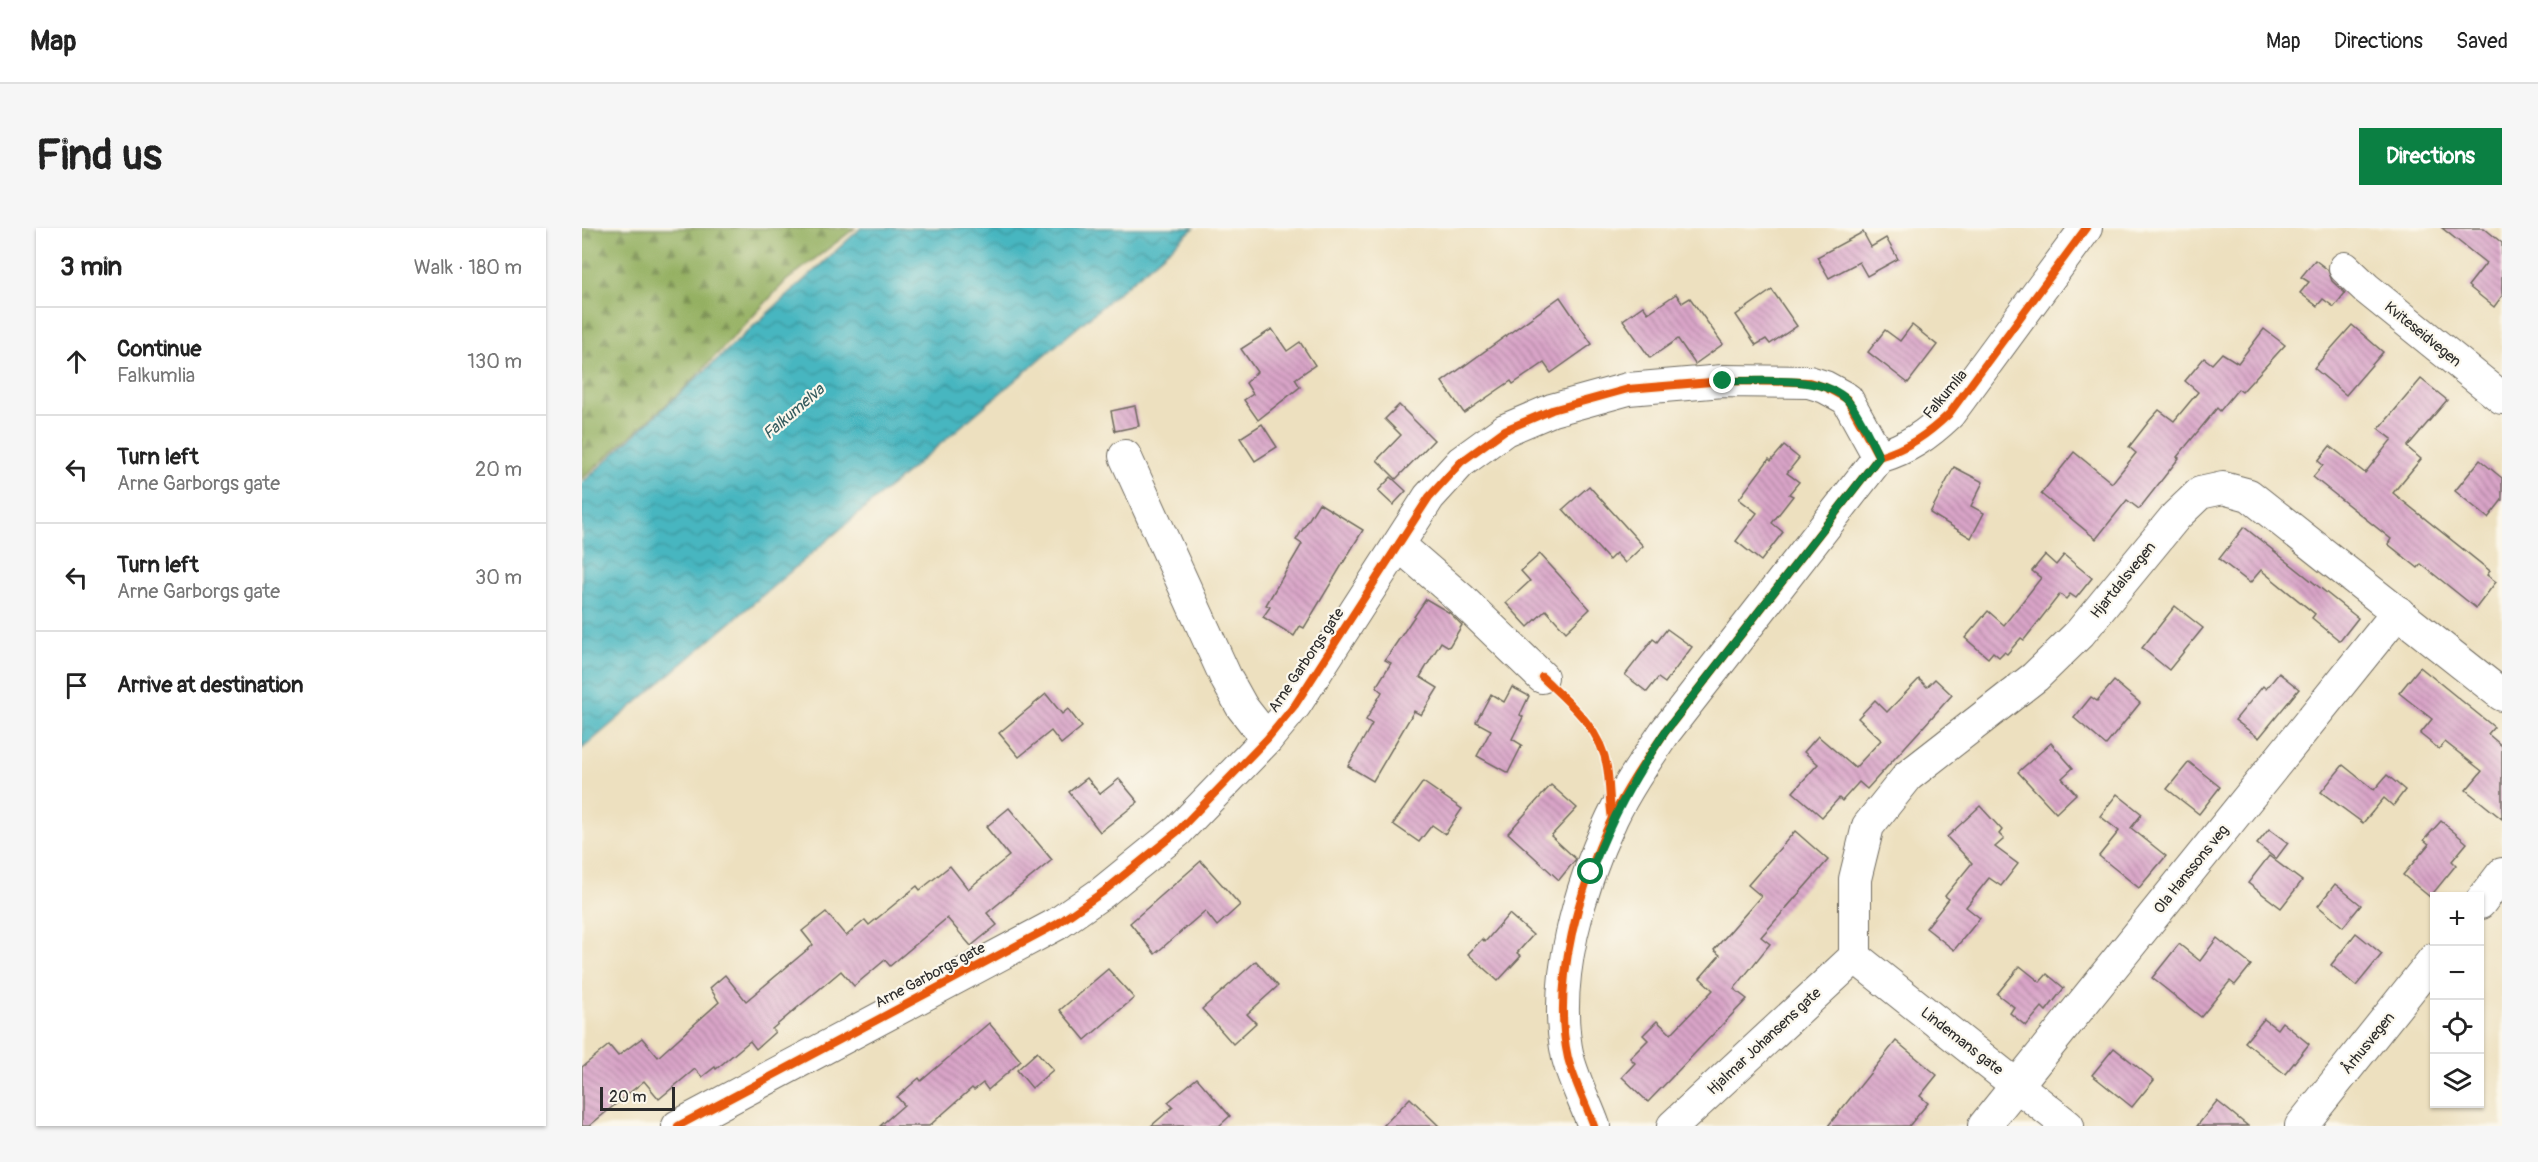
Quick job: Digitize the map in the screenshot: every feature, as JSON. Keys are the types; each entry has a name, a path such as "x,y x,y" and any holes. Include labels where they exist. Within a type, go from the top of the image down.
{"street":[{"name":"Falkumlia","path":"1879,457 1900,451 1925,437 1949,414 2071,236"},
{"name":"Kviteseidvegen","path":"2345,268 2367,289 2502,398"},
{"name":"Arne Garborgs gate","path":"688,1123 1057,924 1103,892 1178,831 1268,739 1295,705 1429,497 1461,462 1505,430 1552,410 1628,389 1723,381 1816,385 1847,399 1879,457"},
{"path":"1125,456 1227,680 1242,707 1268,739"},
{"path":"1594,1126 1568,1058 1563,1000 1568,952 1591,872 1612,819 1633,779 1665,732 1879,457"},
{"name":"Hjartdalsvegen","path":"1855,957 1855,879 1868,826 1908,777 2035,677 2080,633 2176,516 2200,493 2223,488 2249,495 2502,695"},
{"path":"1399,545 1460,598 1542,677"},
{"name":"Ola Hanssons veg","path":"1984,1126 2398,612"},
{"path":"2484,898 2502,874"},
{"name":"Lindemans gate","path":"1855,957 2068,1126"},
{"name":"Hjalmar Johansens gate","path":"1673,1126 1855,957"},
{"name":"Århusvegen","path":"2301,1126 2430,964"}],"green space":[{"path":"582,228 855,228 786,281 685,388 582,479"}],"water":[{"name":"Falkumelva","path":"861,228 1194,228 582,749 582,483"}],"building":[{"path":"2442,228 2484,228 2502,243 2502,296 2494,307 2468,286 2486,263"},
{"path":"1863,232 1871,247 1886,238 1898,259 1867,276 1859,262 1829,278 1817,257"},
{"path":"2315,260 2328,270 2332,281 2345,293 2334,307 2323,299 2317,306 2300,293 2309,282 2301,277"},
{"path":"1772,290 1797,326 1770,344 1766,339 1756,345 1736,315"},
{"path":"1676,294 1682,303 1690,298 1723,344 1695,364 1678,339 1650,358 1623,320 1643,306 1648,313"},
{"path":"1560,297 1592,344 1551,373 1544,363 1513,384 1511,381 1464,413 1442,382"},
{"path":"1912,325 1937,345 1908,383 1868,352 1885,330 1900,341"},
{"path":"2352,325 2383,352 2346,395 2314,368"},
{"path":"1272,329 1287,351 1300,342 1315,365 1295,379 1300,387 1258,420 1244,400 1253,394 1246,383 1257,372 1241,349"},
{"path":"2264,329 2285,345 2242,392 2238,389 2220,411 2217,408 2139,509 2127,500 2096,539 2041,494 2074,452 2112,483 2136,453 2129,447 2159,410 2174,421 2198,392 2185,381 2204,358 2212,364 2222,353 2238,363"},
{"path":"2421,379 2447,400 2407,447 2421,459 2393,493 2490,571 2487,575 2496,582 2476,608 2421,564 2418,568 2388,544 2391,539 2313,477 2323,465 2318,461 2330,446 2365,473 2392,439 2379,429"},
{"path":"1399,405 1434,440 1396,479 1377,460 1401,435 1385,419"},
{"path":"1135,406 1139,426 1115,431 1111,411"},
{"path":"1262,424 1277,447 1255,461 1240,438"},
{"path":"1784,446 1799,458 1787,473 1799,482 1789,494 1793,496 1772,523 1783,532 1761,561 1736,541 1757,513 1739,499 1769,459 1771,461"},
{"path":"2480,460 2502,478 2502,500 2488,518 2455,491"},
{"path":"1954,467 1983,482 1971,506 1984,513 1971,538 1930,513"},
{"path":"1391,477 1406,491 1393,505 1378,491"},
{"path":"1589,486 1643,546 1625,563 1616,553 1609,560 1563,509"},
{"path":"1319,503 1363,530 1304,628 1300,626 1294,636 1263,617 1270,607 1266,605 1302,544 1296,540"},
{"path":"2244,527 2358,618 2340,641 2312,618 2315,614 2261,570 2250,583 2219,559"},
{"path":"1540,554 1590,609 1566,632 1546,610 1528,627 1506,603 1530,581 1521,571"},
{"path":"2045,555 2056,565 2064,555 2092,578 2076,598 2070,594 2066,599 2060,594 2024,640 2021,638 2007,654 2004,652 1999,657 1993,652 1988,658 1965,638 1988,611 2004,625 2041,578 2032,571"},
{"path":"1426,599 1450,613 1462,625 1449,647 1441,642 1420,677 1438,688 1421,715 1414,711 1373,781 1348,766 1372,724 1366,720 1382,692 1376,687 1391,663 1385,660"},
{"path":"2175,606 2203,628 2169,670 2142,648"},
{"path":"1667,629 1692,647 1665,683 1658,678 1647,692 1625,675 1653,639 1657,642"},
{"path":"2420,667 2494,727 2488,734 2502,746 2502,819 2466,790 2482,771 2445,742 2439,749 2420,734 2432,719 2399,693"},
{"path":"2279,673 2299,689 2259,738 2235,720 2263,686 2266,689"},
{"path":"1919,679 1927,687 1935,679 1952,695 1867,789 1859,782 1842,801 1839,798 1822,817 1793,792 1818,764 1804,752 1818,736 1855,768 1881,740 1858,718 1875,700 1887,712"},
{"path":"2114,681 2140,703 2106,745 2074,718 2091,697 2097,701"},
{"path":"1512,687 1529,696 1520,715 1523,717 1512,739 1522,745 1508,773 1477,756 1491,730 1476,722 1491,694 1504,702"},
{"path":"1046,694 1062,714 1068,709 1082,727 1061,744 1051,731 1019,757 999,733"},
{"path":"2051,743 2073,768 2062,778 2076,794 2056,813 2018,772"},
{"path":"2189,762 2220,787 2199,814 2167,789"},
{"path":"2343,765 2374,790 2387,775 2405,790 2393,806 2384,798 2363,823 2321,792"},
{"path":"1087,778 1100,794 1119,779 1138,802 1100,832 1069,792"},
{"path":"1423,782 1462,809 1445,834 1432,825 1419,842 1393,824"},
{"path":"1551,785 1577,808 1551,836 1576,859 1559,880 1508,833"},
{"path":"2117,794 2142,814 2131,828 2166,856 2139,888 2099,856 2119,831 2100,816"},
{"path":"1980,806 2002,830 1999,834 2004,839 1995,847 2018,864 2001,886 1989,878 1966,907 1980,918 1954,950 1926,928 1949,899 1945,896 1972,863 1947,837"},
{"path":"1009,808 1052,860 987,913 997,925 971,946 947,918 890,966 885,960 854,986 841,971 772,1029 775,1032 756,1049 750,1041 716,1069 715,1067 702,1077 695,1069 659,1099 644,1081 589,1126 582,1126 582,1067 609,1045 618,1056 642,1038 658,1057 719,1002 710,988 725,975 746,1001 813,945 802,931 826,912 846,936 865,920 869,925 917,886 920,890 950,866 968,889 1009,856 986,827"},
{"path":"2441,821 2467,843 2452,861 2456,865 2434,892 2430,892 2430,897 2403,875 2429,844 2424,840"},
{"path":"2269,829 2288,843 2276,859 2257,844"},
{"path":"1795,831 1828,860 1761,937 1770,944 1734,989 1747,999 1648,1102 1622,1077 1635,1063 1630,1058 1648,1040 1643,1035 1657,1021 1671,1034 1713,990 1700,978 1720,955 1714,950 1761,896 1748,885"},
{"path":"2269,856 2302,881 2281,908 2248,883"},
{"path":"1201,861 1240,905 1217,926 1205,911 1155,954 1130,923"},
{"path":"2335,884 2361,905 2343,927 2318,906"},
{"path":"1509,914 1533,935 1517,953 1521,956 1498,981 1468,954 1482,939 1485,942"},
{"path":"2356,933 2382,954 2356,986 2331,965"},
{"path":"2217,938 2251,965 2235,985 2230,981 2201,1017 2152,978 2179,944 2200,961"},
{"path":"1256,961 1278,986 1247,1014 1256,1023 1233,1044 1202,1009"},
{"path":"2020,966 2040,982 2047,974 2064,988 2046,1011 2042,1007 2026,1026 2010,1013 2014,1007 1997,994"},
{"path":"1108,969 1134,998 1085,1040 1060,1010"},
{"path":"2264,1019 2277,1029 2282,1022 2309,1044 2285,1074 2245,1042"},
{"path":"989,1023 1021,1061 988,1090 983,1083 974,1090 972,1088 929,1126 880,1126 904,1105 897,1097 919,1078 921,1081"},
{"path":"1896,1041 1937,1075 1920,1096 1928,1103 1909,1126 1828,1126"},
{"path":"2114,1048 2154,1080 2132,1107 2092,1075"},
{"path":"1037,1052 1053,1070 1032,1088 1017,1070"},
{"path":"1197,1078 1230,1116 1219,1126 1151,1126 1173,1107 1168,1102"},
{"path":"1410,1098 1439,1126 1383,1126"},
{"path":"2217,1101 2248,1126 2197,1126"}],"cycle path":[{"path":"1594,1126 1568,1058 1563,998 1566,967 1580,904 1600,845 1618,807 1665,732 1879,457 1917,440 1949,414 2086,228"},
{"path":"678,1126 1057,924 1103,892 1178,831 1267,739 1295,705 1429,497 1461,462 1505,430 1552,410 1628,389 1723,381 1809,382 1825,387 1847,399 1879,457"},
{"path":"1542,677 1582,717 1598,740 1607,767 1612,819"}],"route":[{"path":"1591,872 1612,819 1633,779 1665,732 1879,457 1847,399 1825,387 1809,382 1723,381"}]}
